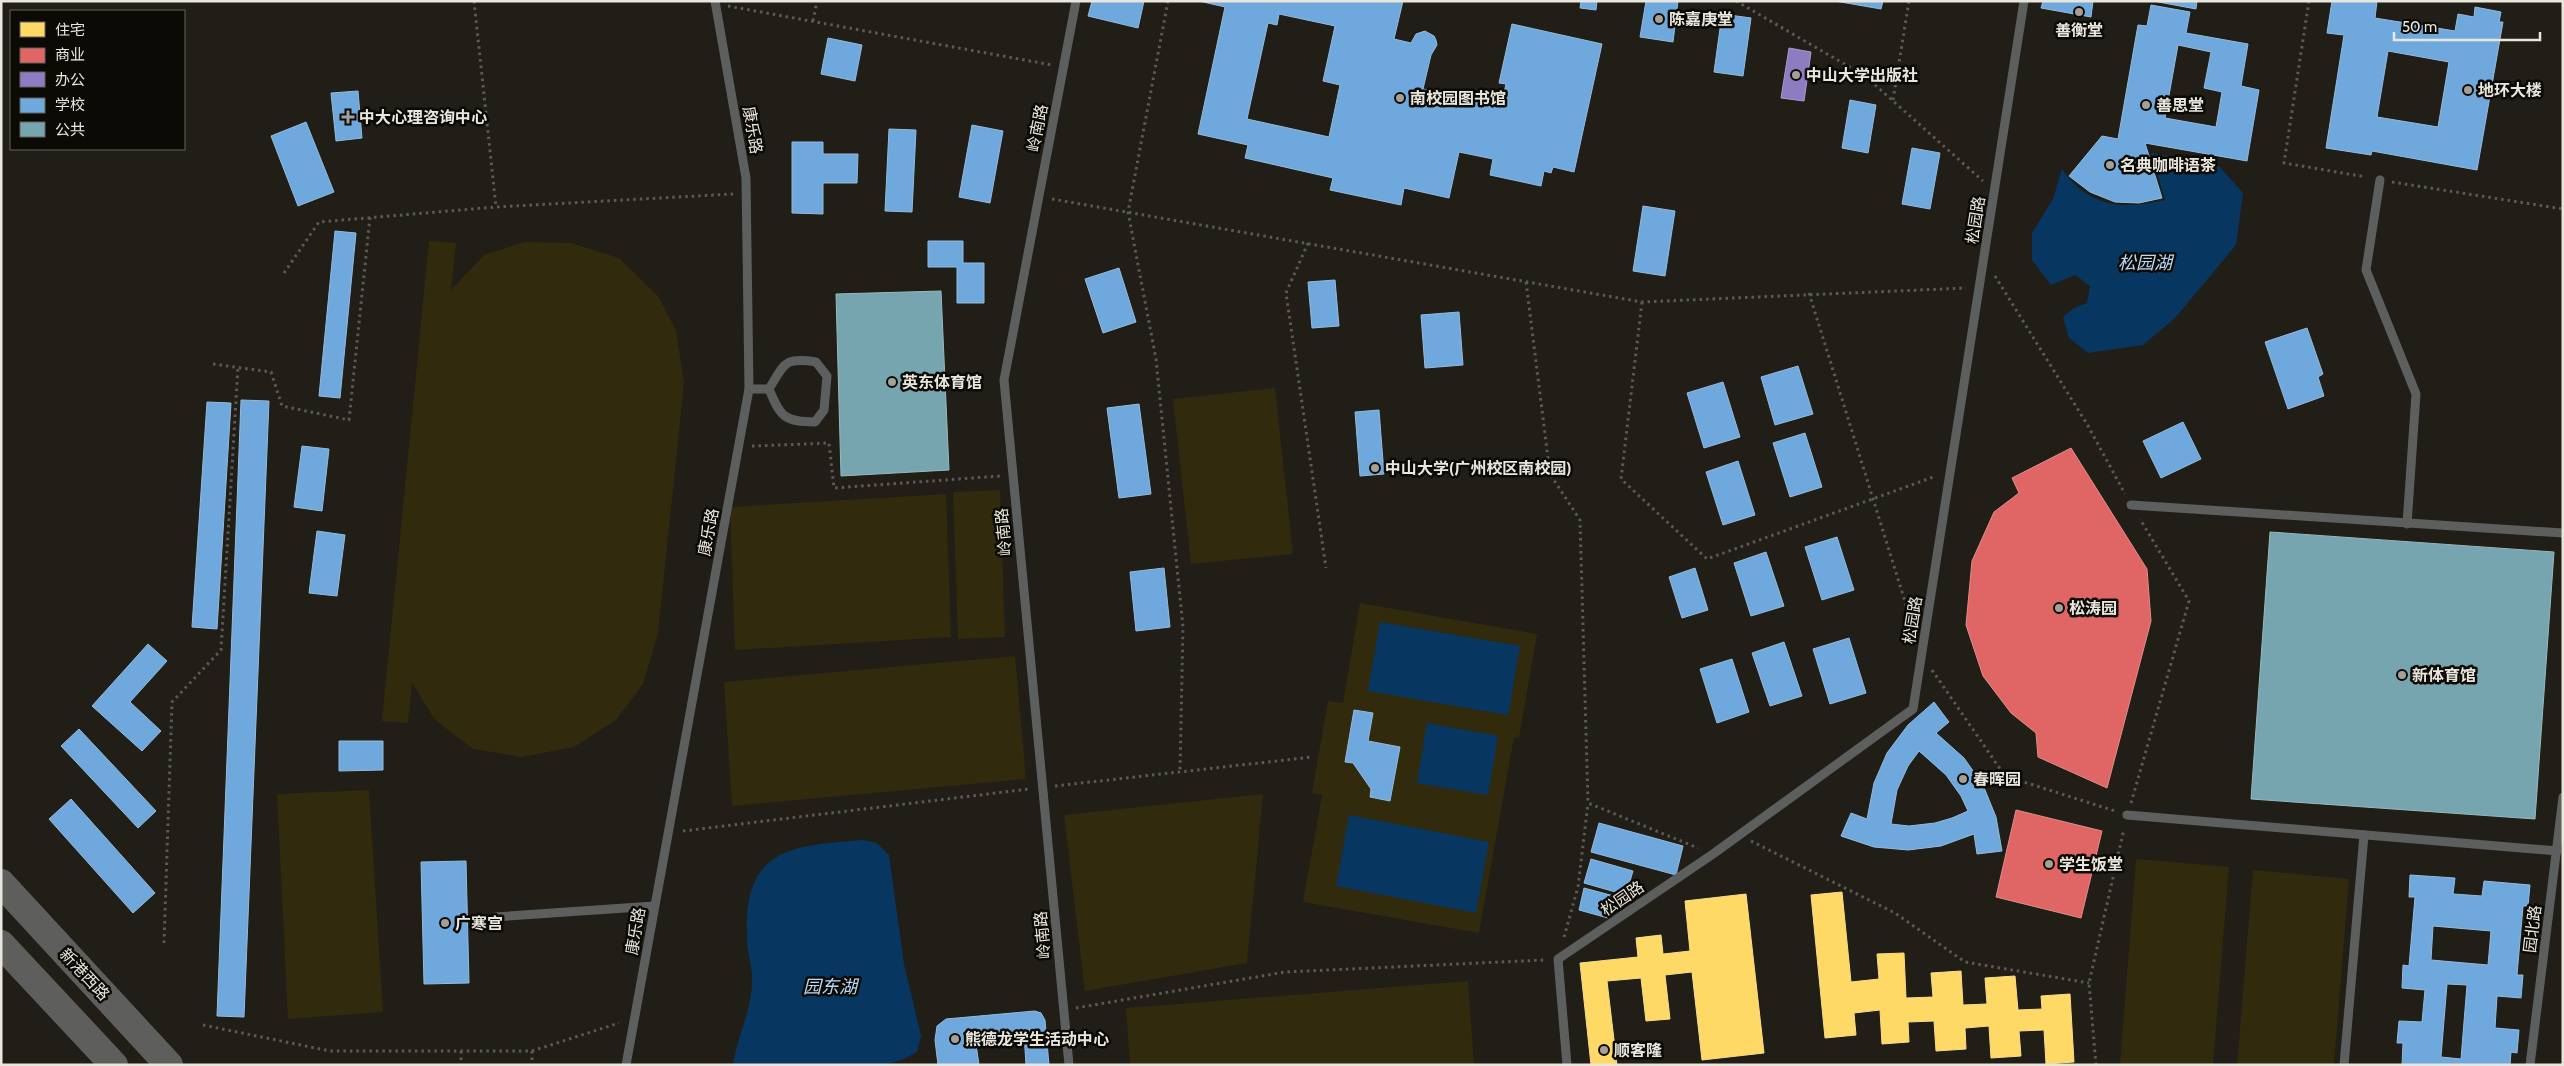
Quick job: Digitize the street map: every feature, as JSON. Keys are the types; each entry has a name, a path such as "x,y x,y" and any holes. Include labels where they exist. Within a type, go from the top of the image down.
{"main road":[{"name":"新港西路","path":"1,883 169,1065"},
{"path":"1,944 114,1065"}],"lane":[{"name":"岭南路","path":"1070,1065 1004,380 1076,1"},
{"name":"松园路","path":"1558,959 1713,854 1913,709 2024,1"},
{"name":"康乐路","path":"626,1065 667,833 750,389 746,178 716,2"},
{"path":"2380,180 2366,270 2416,394 2407,524"},
{"path":"795,359 816,362 826,376 824,410 815,422 796,422 779,413 768,389 783,366 795,359"},
{"path":"750,389 768,389"},
{"path":"2131,505 2563,533"},
{"name":"园北路","path":"2530,1065 2563,797"},
{"path":"2127,815 2557,851"},
{"path":"2344,1065 2364,834"},
{"path":"495,917 654,906"},
{"path":"1558,959 1567,1065"}],"path":[{"path":"474,1 496,207"},
{"path":"813,21 817,1"},
{"path":"1168,1 1128,212 1156,359 1183,627 1180,770"},
{"path":"1736,1 1865,76 1995,192"},
{"path":"1892,100 1909,1"},
{"path":"2309,1 2284,163 2563,209"},
{"path":"716,2 1064,68"},
{"path":"284,273 319,222 496,207 746,193"},
{"path":"1039,196 1642,302 1809,293 1979,287"},
{"path":"213,364 271,372 282,406 350,420 370,217"},
{"path":"1308,244 1286,293 1326,568"},
{"path":"1984,259 2087,424 2131,505 2189,601 2127,815 2089,983 2096,1065"},
{"path":"1064,1011 1285,972 1558,959 1578,886 1588,803 1580,520 1550,474 1526,282"},
{"path":"1642,302 1621,479 1707,559 1951,470"},
{"path":"164,944 172,702 221,650 238,367"},
{"path":"739,447 829,443 834,488 1013,475"},
{"path":"667,833 1180,770 1312,757"},
{"path":"1588,803 1713,854"},
{"path":"1738,835 1895,913 1965,962 2089,983"},
{"path":"203,1025 330,1051 532,1051 634,1019"},
{"path":"461,1051 461,1065"},
{"path":"532,1051 532,1065"}],"shaded area":[{"path":"429,241 456,243 451,290 484,255 524,242 571,243 619,258 658,296 676,330 684,383 658,634 643,684 616,720 574,747 522,757 473,749 435,720 412,683 408,723 382,721"},
{"path":"1275,388 1293,554 1191,564 1173,399"},
{"path":"1000,490 1005,637 958,639 953,492"},
{"path":"946,494 951,637 735,650 730,507"},
{"path":"1360,603 1537,634 1519,738 1514,737 1479,933 1303,902 1322,795 1312,793 1328,701 1343,703"},
{"path":"1015,656 1026,779 732,806 724,682"},
{"path":"369,790 383,1012 288,1019 277,794"},
{"path":"1263,794 1247,963 1085,991 1064,815"},
{"path":"2136,859 2229,867 2213,1065 2120,1065"},
{"path":"2253,870 2349,879 2334,1065 2237,1065"},
{"path":"1468,981 1474,1065 1130,1065 1126,1008"}],"water":[{"name":"松园湖","path":"2151,153 2216,163 2243,193 2236,245 2175,318 2143,345 2088,353 2069,338 2063,317 2074,308 2087,303 2090,286 2075,275 2051,285 2032,260 2032,233 2053,199 2062,169 2072,182 2084,192 2095,199 2108,203 2135,205 2165,200"},
{"path":"1380,622 1520,646 1508,715 1368,691"},
{"path":"1427,723 1498,736 1488,795 1417,783"},
{"path":"1349,815 1489,842 1476,913 1336,886"},
{"name":"园东湖","path":"863,840 877,843 889,855 904,964 921,1036 917,1052 904,1059 884,1065 733,1065 751,994 752,977 747,938 748,908 753,886 762,869 776,858 793,850 813,845"}],"building: 住宅":[{"path":"1842,892 1851,982 1879,979 1877,954 1904,953 1906,998 1933,997 1931,973 1961,971 1963,1005 1987,1004 1985,978 2015,976 2018,1010 2042,1009 2041,996 2070,994 2074,1062 2046,1064 2044,1030 2019,1031 2021,1056 1991,1058 1989,1026 1965,1028 1966,1049 1936,1051 1934,1021 1908,1022 1909,1042 1882,1044 1880,1010 1854,1013 1856,1035 1825,1038 1811,895"},
{"path":"1746,894 1764,1053 1702,1060 1692,972 1665,975 1670,1019 1646,1021 1641,978 1607,981 1617,1065 1591,1065 1580,963 1638,957 1636,938 1661,935 1663,954 1690,951 1685,901"}],"building: 商业":[{"name":"松涛园","path":"2071,448 2147,569 2151,621 2107,788 2038,757 2036,733 2011,713 1983,676 1966,625 1972,561 1994,512 2019,493 2012,478"},
{"name":"学生饭堂","path":"2016,810 2102,831 2081,918 1996,897"}],"building: 办公":[{"name":"中山大学出版社","path":"1789,48 1811,52 1804,101 1781,98"}],"building: 学校":[{"path":"1092,1 1144,1 1138,28 1088,16"},
{"name":"南校园图书馆","path":"1199,1 1403,1 1394,39 1411,43 1416,34 1425,31 1434,36 1436,40 1437,45 1431,55 1423,89 1501,106 1506,84 1499,83 1512,24 1602,44 1574,172 1553,167 1551,173 1544,171 1541,186 1490,175 1493,159 1459,152 1449,198 1404,188 1401,205 1330,190 1333,178 1245,158 1248,145 1198,134 1225,7","holes":["1279,14 1335,26 1323,81 1340,85 1329,137 1247,119 1268,23 1277,25"]},
{"path":"1581,1 1597,1 1596,10 1580,8"},
{"name":"陈嘉庚堂","path":"1646,1 1678,1 1673,42 1640,37"},
{"path":"1835,1 1883,1 1881,9"},
{"name":"善衡堂","path":"2043,1 2093,1 2091,17 2041,8"},
{"path":"2153,1 2197,1 2196,9"},
{"name":"地环大楼","path":"2332,1 2377,1 2375,18 2455,31 2458,14 2474,17 2475,7 2501,12 2499,22 2503,22 2477,170 2372,151 2371,155 2326,148 2344,35 2327,33","holes":["2388,51 2449,62 2438,127 2377,117"]},
{"name":"善思堂","path":"2151,5 2190,12 2186,33 2248,44 2241,86 2259,90 2247,161 2145,143 2162,198 2139,203 2115,202 2090,192 2069,176 2102,136 2118,139 2138,25 2147,26","holes":["2178,45 2211,52 2204,88 2222,92 2216,127 2165,118"]},
{"path":"1722,14 1751,18 1743,76 1714,72"},
{"path":"828,38 862,45 855,81 821,74"},
{"path":"358,91 362,138 336,141 331,93"},
{"path":"1850,100 1876,105 1868,153 1842,148"},
{"path":"306,122 334,192 298,206 271,136"},
{"path":"972,125 1003,131 990,203 959,197"},
{"path":"889,129 916,130 912,212 885,211"},
{"path":"792,142 823,142 823,154 858,154 857,183 823,183 823,214 792,213"},
{"path":"1912,148 1940,153 1930,209 1902,204"},
{"path":"1643,206 1675,211 1665,276 1633,271"},
{"path":"335,231 356,233 340,398 319,396"},
{"path":"928,241 963,241 963,263 984,263 984,303 957,303 957,267 928,267"},
{"path":"1119,268 1136,322 1103,333 1085,279"},
{"path":"1335,280 1339,326 1312,328 1308,282"},
{"path":"1459,312 1463,365 1425,368 1421,315"},
{"path":"2307,328 2323,374 2318,377 2324,396 2288,409 2265,342"},
{"path":"1798,366 1813,414 1775,425 1761,377"},
{"path":"1723,382 1740,437 1704,448 1687,393"},
{"path":"241,400 269,401 244,1017 217,1016"},
{"path":"207,402 231,403 217,629 192,627"},
{"path":"1139,404 1151,494 1119,498 1107,408"},
{"path":"1379,410 1384,474 1360,476 1355,412"},
{"path":"2183,422 2201,459 2161,478 2143,441"},
{"path":"1805,433 1822,487 1790,497 1773,443"},
{"path":"302,446 329,449 322,511 294,507"},
{"path":"1738,461 1755,515 1723,525 1706,472"},
{"path":"317,531 345,535 337,596 309,593"},
{"path":"1837,537 1854,590 1822,600 1805,547"},
{"path":"1766,552 1784,606 1751,616 1734,563"},
{"path":"1164,568 1170,627 1136,631 1130,572"},
{"path":"1695,568 1708,610 1682,618 1669,577"},
{"path":"1849,638 1866,693 1830,704 1813,649"},
{"path":"1784,642 1802,696 1770,706 1752,653"},
{"path":"148,644 167,661 130,702 161,731 142,751 92,706"},
{"path":"1732,659 1749,712 1717,723 1700,669"},
{"name":"春晖园","path":"1934,702 1949,722 1936,733 1964,758 1983,785 1996,817 2002,851 1977,854 1974,834 1941,846 1908,850 1874,847 1841,836 1851,813 1867,819 1874,783 1887,753 1908,725","holes":["1919,751 1946,775 1961,796 1968,811 1935,823 1909,826 1891,824 1897,790 1908,766"]},
{"path":"1354,710 1373,713 1368,741 1400,747 1390,801 1370,797 1371,789 1353,763 1345,762"},
{"path":"79,729 156,811 138,828 61,746"},
{"path":"339,741 383,741 383,770 339,771"},
{"path":"71,799 155,893 133,913 49,819"},
{"path":"1599,823 1683,846 1676,875 1591,852"},
{"path":"1591,859 1633,871 1626,895 1584,883"},
{"name":"广寒宫","path":"466,861 469,983 424,984 421,862"},
{"path":"2410,875 2455,878 2453,894 2482,896 2484,881 2530,885 2528,906 2523,906 2517,975 2523,975 2521,998 2497,996 2495,1028 2519,1030 2517,1053 2511,1052 2510,1065 2402,1065 2403,1043 2397,1043 2399,1021 2422,1022 2425,990 2402,988 2403,965 2409,966 2415,897 2409,897","holes":["2433,926 2491,931 2488,965 2431,960","2447,984 2467,985 2461,1059 2441,1057"]},
{"path":"1584,888 1614,896 1608,918 1579,910"},
{"name":"熊德龙学生活动中心","path":"1035,1011 1041,1013 1045,1020 1049,1065 1026,1065 1024,1033 975,1037 979,1065 938,1065 935,1040 937,1026 946,1019"}],"building: 公共":[{"name":"英东体育馆","path":"941,291 949,470 841,476 836,294"},
{"name":"新体育馆","path":"2270,532 2554,552 2535,819 2251,799"}],"place":[{"name":"善衡堂","path":"2079,12"},
{"name":"陈嘉庚堂","path":"1659,19"},
{"name":"中山大学出版社","path":"1796,75"},
{"name":"地环大楼","path":"2468,90"},
{"name":"南校园图书馆","path":"1400,98"},
{"name":"善思堂","path":"2146,105"},
{"name":"中大心理咨询中心","path":"348,117"},
{"name":"名典咖啡语茶","path":"2110,165"},
{"name":"英东体育馆","path":"892,382"},
{"name":"中山大学(广州校区南校园)","path":"1375,468"},
{"name":"松涛园","path":"2059,608"},
{"name":"新体育馆","path":"2402,675"},
{"name":"春晖园","path":"1963,779"},
{"name":"学生饭堂","path":"2049,864"},
{"name":"广寒宫","path":"445,923"},
{"name":"熊德龙学生活动中心","path":"955,1039"},
{"name":"顺客隆","path":"1604,1050"}]}
